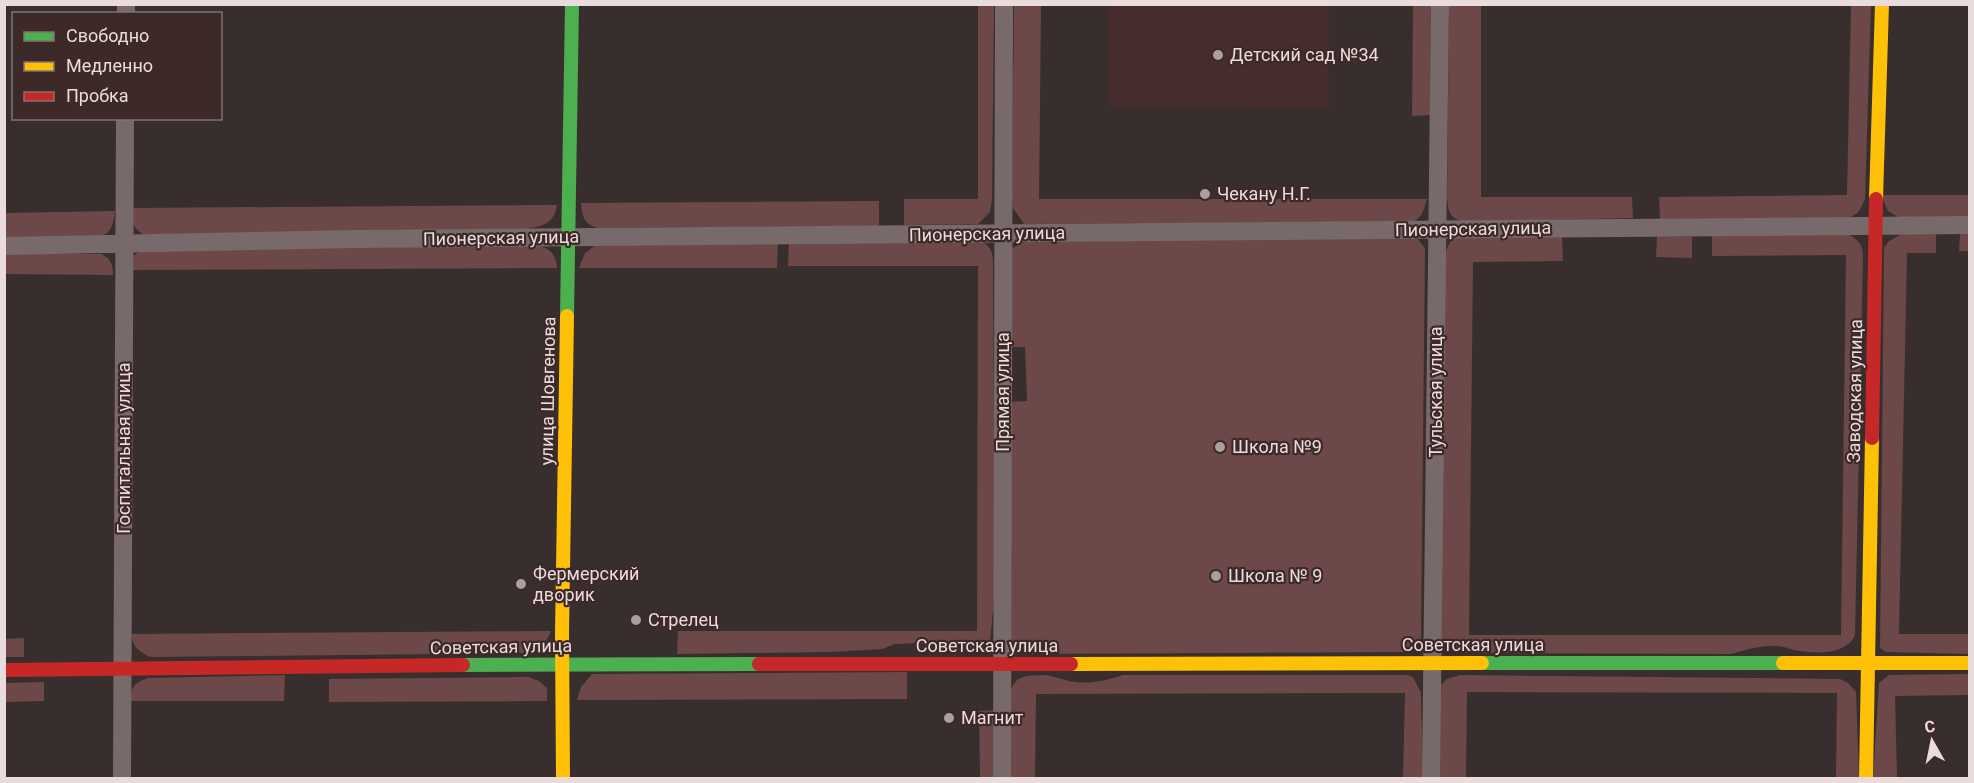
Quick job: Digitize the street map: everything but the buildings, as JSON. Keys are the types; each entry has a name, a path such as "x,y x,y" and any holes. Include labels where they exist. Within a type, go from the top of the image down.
{"street":[{"name":"улица Шовгенова","path":"563,778 572,4"},
{"name":"Прямая улица","path":"1002,778 1004,4"},
{"name":"Тульская улица","path":"1431,778 1440,4"},
{"name":"Заводская улица","path":"1866,778 1875,226 1882,4"},
{"name":"Госпитальная улица","path":"122,778 125,120"},
{"name":"Пионерская улица","path":"4,246 1437,228 1970,225"},
{"name":"Советская улица","path":"4,670 563,664 1970,663"}],"shaded area":[{"path":"1014,4 1041,5 1039,199 1427,199 1423,212 1413,222 1024,224 1013,208 1012,199"},
{"path":"978,5 994,5 990,212 978,224 904,225 904,199 978,199"},
{"name":"Детский сад №34","path":"1108,5 1329,5 1329,107 1107,106"},
{"path":"1413,5 1431,5 1430,115 1412,116"},
{"path":"1449,5 1481,5 1481,197 1632,197 1633,218 1465,222 1453,217 1449,211 1447,198"},
{"path":"1851,5 1871,5 1865,199 1858,212 1846,218 1660,219 1659,197 1847,195"},
{"path":"1881,195 1969,195 1969,218 1898,217 1888,211"},
{"path":"879,201 879,226 597,228 584,219 581,203"},
{"path":"557,205 552,219 547,223 534,228 513,230 144,235 133,223 130,208"},
{"path":"115,211 110,229 101,236 5,238 4,213"},
{"path":"1904,233 1936,233 1936,253 1907,253 1899,634 1969,634 1969,654 1886,652 1880,648 1884,248 1889,241"},
{"path":"1847,234 1859,242 1863,255 1855,635 1851,641 1839,649 1823,652 1767,646 1731,654 1465,653 1453,650 1441,642 1444,255 1451,240 1456,238 1562,237 1563,261 1473,262 1469,635 1841,635 1846,255 1712,256 1712,236"},
{"path":"1960,234 1969,234 1969,251 1959,251"},
{"path":"1657,236 1692,237 1692,258 1656,257"},
{"name":"Школа №9","path":"1416,237 1425,248 1421,640 1415,648 1407,652 1025,654 1015,647 1010,640 1006,402 1027,401 1025,347 1011,347 1010,255 1013,248 1023,242"},
{"path":"789,240 980,241 991,251 993,258 995,588 990,642 978,650 939,649 922,643 895,644 882,649 831,652 677,654 678,631 977,631 978,266 788,266"},
{"path":"778,242 777,268 579,268 585,253 596,245"},
{"path":"539,246 552,254 557,268 128,270 134,255 143,249"},
{"path":"4,254 101,254 111,262 113,275 5,274"},
{"path":"551,631 544,644 533,653 150,657 137,648 131,634"},
{"path":"24,638 24,657 5,657 5,639"},
{"path":"907,672 907,699 577,700 581,687 592,674"},
{"path":"1969,674 1969,695 1895,696 1897,778 1873,778 1879,683 1889,675"},
{"path":"285,675 284,701 130,701 134,686 148,678"},
{"path":"1045,675 1083,683 1103,681 1123,675 1408,675 1413,677 1421,693 1423,778 1403,778 1405,693 1036,694 1035,778 1010,778 1010,694 1012,687 1022,677"},
{"path":"1460,675 1840,679 1848,683 1856,692 1859,778 1836,778 1837,693 1467,692 1466,778 1438,778 1440,686 1447,679"},
{"path":"528,677 539,681 547,688 547,701 329,702 329,679"},
{"path":"44,682 44,701 5,702 4,683"},
{"path":"995,710 995,778 980,778 979,711"}],"traffic: fast":[{"path":"567,316 572,4"},
{"path":"1482,663 1783,663"},
{"path":"463,665 759,664"}],"traffic: slow":[{"path":"1876,199 1882,4"},
{"path":"563,778 562,633 567,316"},
{"path":"1866,778 1872,438"},
{"path":"1071,664 1482,663"},
{"path":"1783,663 1970,663"}],"traffic: jam":[{"path":"1872,438 1876,199"},
{"path":"759,664 1071,664"},
{"path":"4,670 463,665"}],"place":[{"name":"Детский сад №34","path":"1218,55"},
{"name":"Чекану Н.Г.","path":"1205,194"},
{"name":"Школа №9","path":"1220,447"},
{"name":"Школа № 9","path":"1216,576"},
{"name":"Фермерский дворик","path":"521,584"},
{"name":"Стрелец","path":"636,620"},
{"name":"Магнит","path":"949,718"}]}
